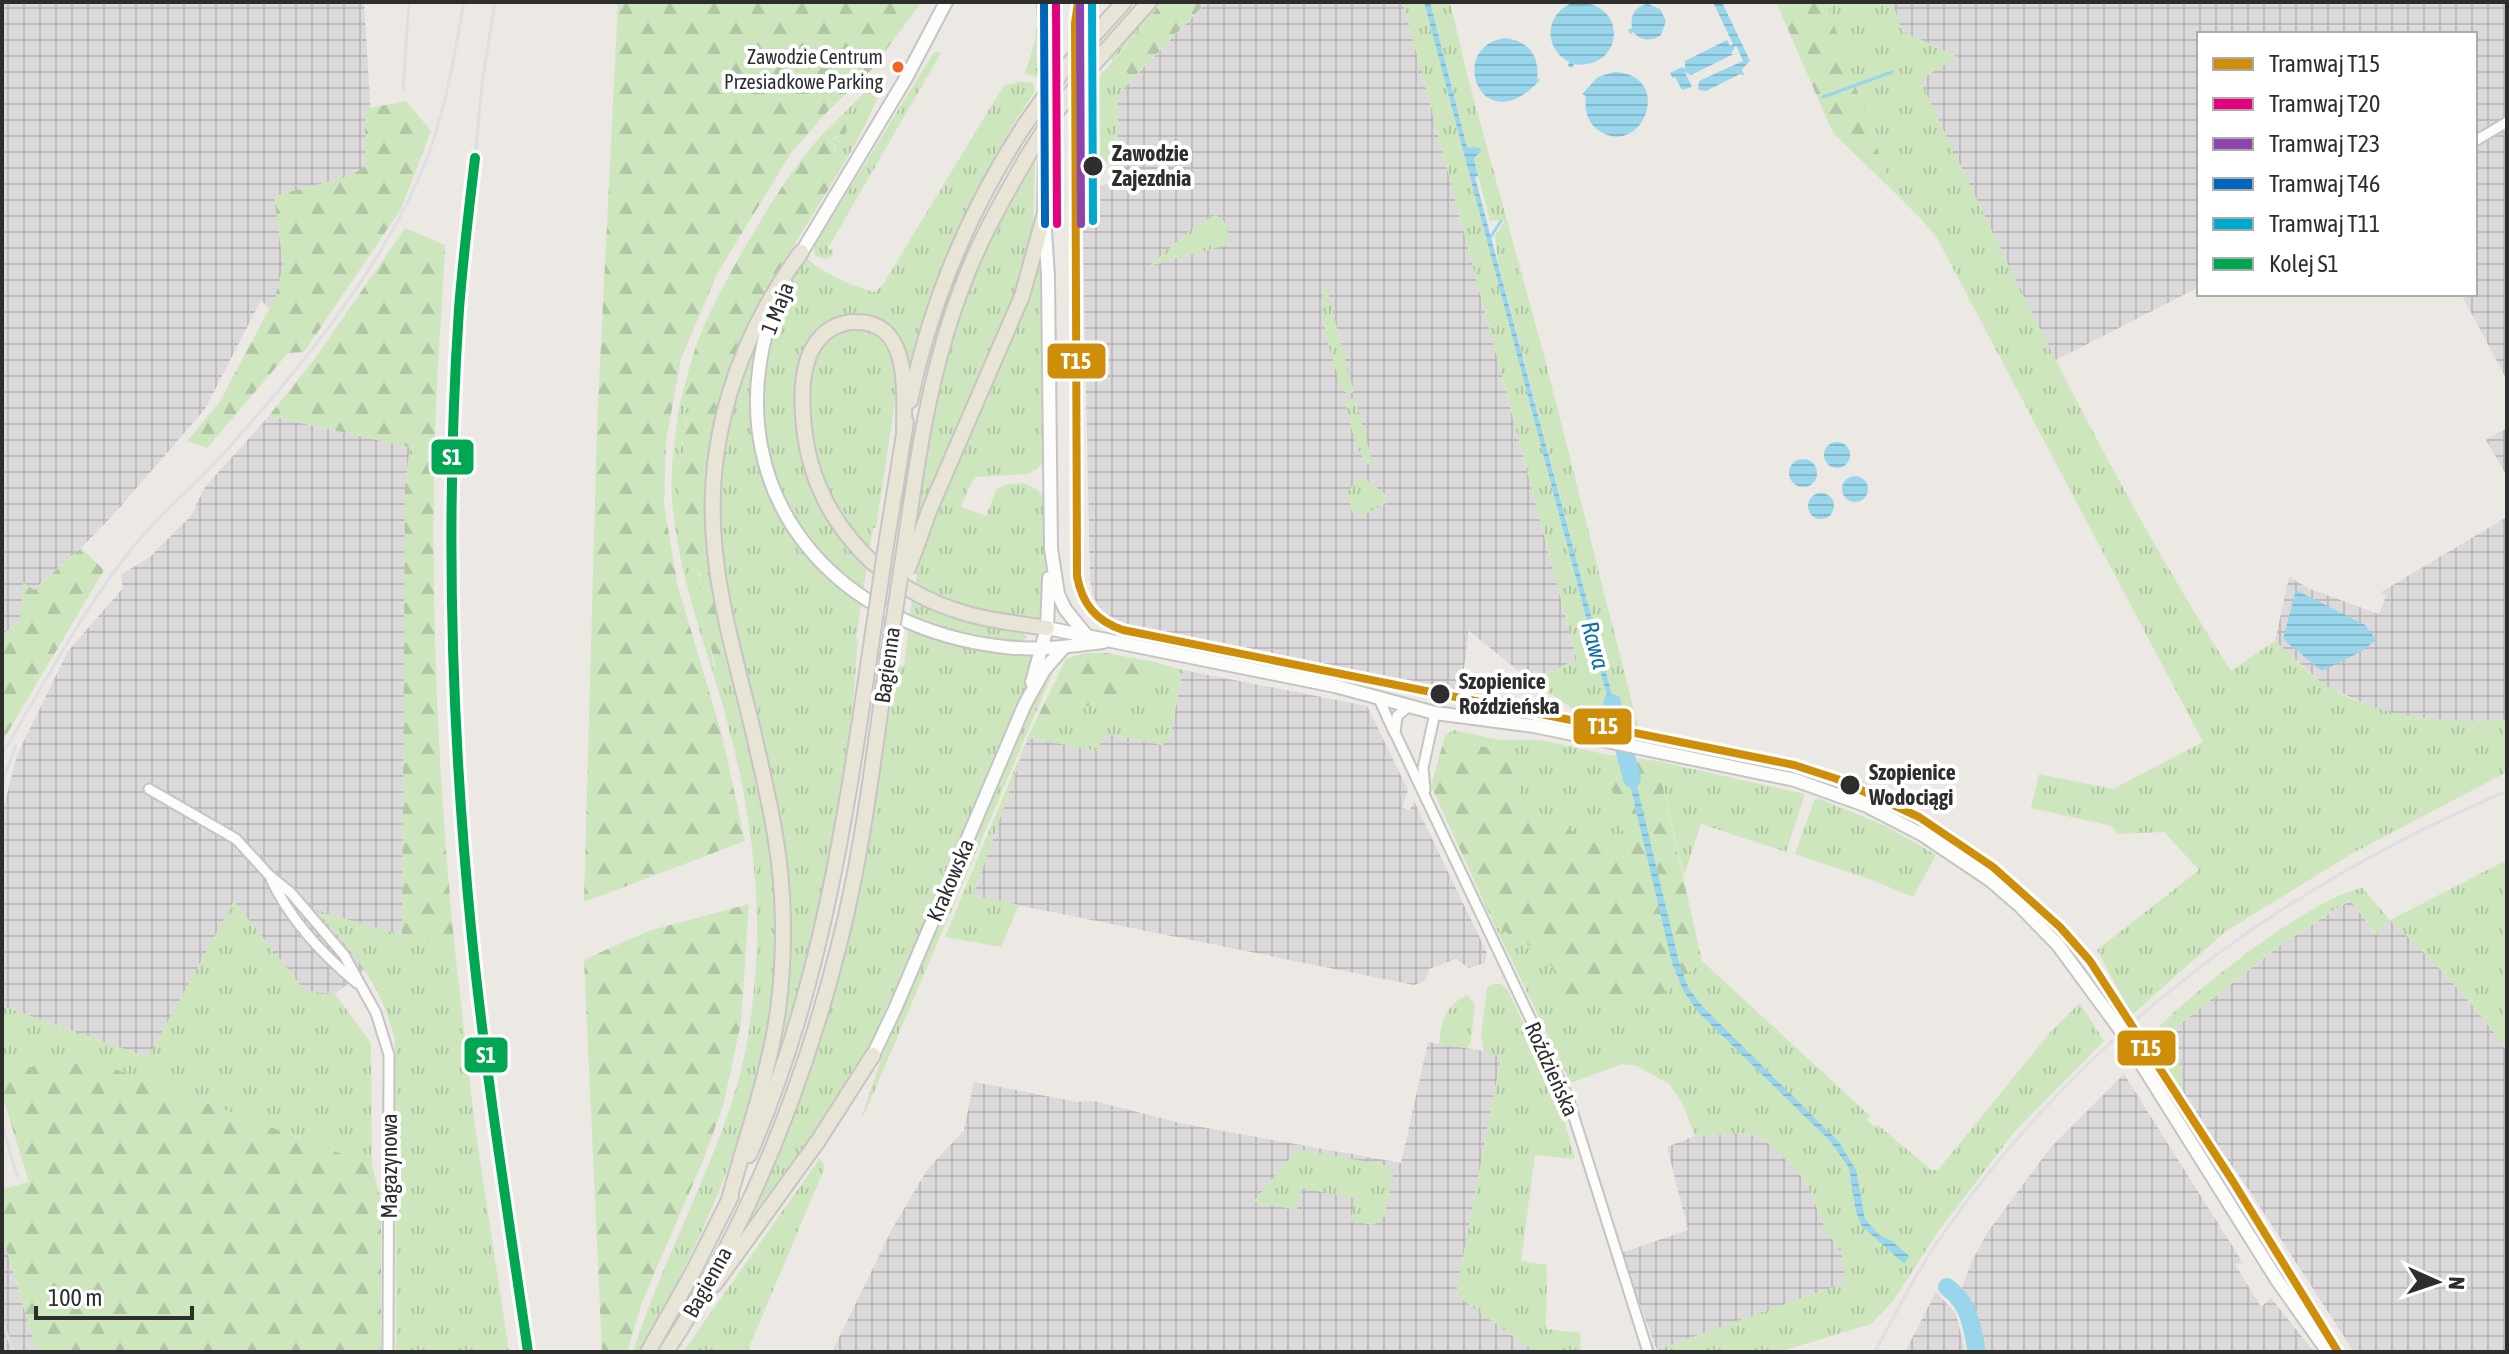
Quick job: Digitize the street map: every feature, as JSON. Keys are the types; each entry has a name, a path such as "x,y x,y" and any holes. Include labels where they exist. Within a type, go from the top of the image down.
{"main road":[{"name":"Bagienna","path":"648,1352 728,1203 793,1040 820,942 841,841 904,430 925,341 948,270 981,200 1026,123 1062,72 1124,2"},
{"path":"910,546 925,421 948,329 982,240 1053,116 1149,2"},
{"path":"910,546 929,511 1022,296 1044,216"},
{"path":"728,1203 778,1010 782,895 769,804 715,554 713,478 721,424 738,363 778,283 801,252"},
{"path":"904,430 902,364 891,339 870,323 857,321 843,323 820,338 804,379 804,430 814,475 827,505 845,534 860,552 890,577 928,600 955,610 1047,628"},
{"name":"Bagienna","path":"666,1352 697,1303 740,1222 805,1067 840,943 855,872 888,657 888,608 910,546"},
{"path":"697,1303 718,1282 809,1154 873,1055"}],"street":[{"name":"1 Maja","path":"946,2 911,70 801,252 767,326 760,362 757,412 763,452 777,496 805,545 840,581 888,608 938,634 993,646 1041,649 1110,641"},
{"path":"1044,2 1047,63 1044,216 1048,276 1051,549 1058,594 1065,609 1086,635"},
{"path":"2477,140 2507,122"},
{"name":"Krakowska","path":"1025,704 1047,628 1051,549"},
{"path":"1047,628 1335,686 1435,713 1534,726 1795,780 1865,805 1911,828 1960,857 2020,906 2058,945 2103,1005 2277,1280 2328,1352"},
{"name":"Krakowska","path":"873,1055 1025,704 1044,670 1064,647"},
{"name":"Roździeńska","path":"1379,699 1568,1098 1648,1352"},
{"path":"1395,733 1397,716 1408,707"},
{"name":"Roździeńska","path":"1425,797 1423,768 1435,713"},
{"name":"Magazynowa","path":"149,789 236,839 250,852 269,875 282,902 334,964 360,986 376,1013 389,1055 388,1352"}],"shaded area":[{"path":"2,2 364,2 373,148 296,340 261,300 205,409 81,548 33,590 24,583 20,621 2,635"},
{"path":"1207,2 1403,2 1577,660 1531,681 1469,631 1461,690 1120,625 1103,613 1093,597 1090,580 1082,195 1102,185 1117,184 1118,96 1121,91"},
{"path":"1892,2 2507,2 2507,380 2462,296 2477,296 2477,32 2197,32 2197,288 2056,360 1919,79 1957,57 1902,31"},
{"path":"269,416 410,447 405,487 403,940 335,994 305,991 234,902 148,1058 2,1006 2,814 17,755 68,651 123,588 121,575 151,556 191,516 205,487"},
{"path":"2507,428 2507,476 2486,440"},
{"path":"2507,517 2507,720 2452,722 2386,713 2324,685 2275,641 2289,577 2310,589 2379,614 2386,596 2381,592"},
{"path":"1183,670 1367,706 1408,790 1402,808 1410,810 1414,801 1487,953 1485,963 1469,968 1456,959 1429,969 1425,981 1414,985 973,896 1028,737 1098,751 1101,740 1109,734 1162,745 1170,736"},
{"path":"2351,900 2375,934 2390,920 2430,957 2492,1028 2507,1051 2507,1352 2354,1352 2247,1187 2184,1098 2176,1027 2286,941"},
{"path":"1428,1042 1484,1051 1501,1057 1456,1295 1535,1352 832,1352 892,1229 927,1170 964,1130 974,1082 1077,1102 1094,1101 1184,1124 1401,1163"},
{"path":"2124,1074 2243,1263 2235,1264 2261,1307 2271,1298 2314,1352 1983,1352 1973,1305 1962,1288 1971,1263 1987,1233 2051,1147"},
{"path":"1745,1133 1765,1140 1796,1169 1808,1186 1827,1232 1842,1254 1847,1282 1657,1350 1621,1253 1688,1230 1667,1147 1695,1136"},
{"path":"2,1235 37,1352 2,1352"},
{"path":"1936,1292 1956,1314 1965,1352 1905,1352"}],"green space":[{"path":"618,2 922,2 871,70 827,112 791,153 717,274 681,359 666,441 664,505 678,587 722,735 745,841 584,902 597,426"},
{"path":"1157,2 1162,2 1114,60 1133,78 1118,96 1117,169 1109,168 1110,164 1087,150 1084,152 1081,146 1077,100 1113,61 1109,57"},
{"path":"1162,2 1207,2 1133,78 1114,61"},
{"path":"1403,2 1424,2 1614,723 1589,719 1531,681 1577,659"},
{"path":"1430,2 1450,2 1638,727 1620,725 1498,261 1495,236 1504,222 1490,221 1474,159 1482,148 1467,147"},
{"path":"1776,2 1826,2 1892,190 1833,133"},
{"path":"1826,2 1892,2 1902,31 1958,57 1920,80 2066,380 2145,528 2231,671 2275,641 2327,686 2371,706 2437,720 2507,720 2507,772 2353,853 2226,931 2132,1015 2097,950 2199,870 2164,832 2118,834 2112,826 2031,808 2039,774 2113,789 2203,742 1937,238 1892,190"},
{"path":"1038,14 1040,79 1025,73 1035,42"},
{"path":"934,52 941,53 828,248 833,255 826,259 815,256 814,246"},
{"path":"1016,81 1033,83 1035,91 996,155 962,221 934,290 911,362 908,363 902,345 885,325 817,333 801,450 813,490 828,519 845,544 867,566 863,592 830,561 803,528 783,493 770,457 764,418 765,378 773,336 804,254 825,272 857,286 874,292 882,286 1004,85 1015,84"},
{"path":"874,86 881,89 837,175 833,167 821,169 824,160 819,155 830,157 836,148 832,140 839,137 835,123 809,148 863,94"},
{"path":"406,101 431,131 401,209 304,352 288,353 207,448 187,441 219,403 275,298 283,265 274,196 342,178 365,168 365,109"},
{"path":"838,122 845,124 847,131 833,138 834,155 820,156 824,160 821,168 831,160 837,175 764,298 727,383 714,428 707,474 706,523 731,661 726,678 717,672 711,648 702,633 699,600 702,580 700,574 688,566 682,552 682,545 687,539 681,533 680,516 675,512 676,499 682,487 675,474 684,449 680,437 687,422 686,413 697,413 696,409 680,403 704,326 745,247 803,157"},
{"path":"1035,161 1033,230 1023,275 920,518 916,517 932,418 964,302 986,248"},
{"path":"1215,215 1227,227 1227,245 1149,266 1191,229"},
{"path":"405,228 445,245 436,404 433,541 439,746 455,951 402,936 405,487 410,447 269,416 316,357"},
{"path":"1041,262 1042,464 1029,474 976,477 961,507 986,516 997,488 1011,484 1031,486 1041,494 1044,500 1046,589 1043,621 977,611 915,587 922,544"},
{"path":"1326,286 1354,392 1349,394 1342,390 1326,337 1322,308"},
{"path":"864,327 879,334 893,353 898,383 876,528 873,528 869,553 830,500 817,465 808,406 811,367 818,350 836,332"},
{"path":"758,338 751,400 753,431 768,489 796,541 815,565 861,605 840,812 814,941 775,1070 783,1019 781,830 728,590 719,524 719,480 725,435 741,377"},
{"path":"1355,398 1373,464 1367,464 1351,427 1345,404"},
{"path":"680,403 697,409 697,414 687,416 681,443 684,449 677,472 682,487 675,511 680,516 681,529 702,580 699,600 702,633 711,648 713,664 726,678 731,661 770,843 776,934 772,998 761,1060 745,1120 724,1179 671,1295 641,1352 633,1352 731,1105 749,1028 757,947 752,844 744,793 726,717 684,573 675,524 672,475"},
{"path":"1360,475 1387,495 1385,504 1361,516 1352,512 1347,493"},
{"path":"81,548 104,570 2,742 2,635 20,621 23,582 34,590"},
{"path":"912,597 1023,631 1027,638 1017,642 987,640 935,626 910,616"},
{"path":"908,630 970,648 1035,654 1037,657 1019,705 871,1043 839,1100 739,1241 781,1145 880,763 899,665 904,666"},
{"path":"1086,653 1106,653 1154,662 1149,678 1142,686 1065,714 1039,714 1066,659"},
{"path":"1059,658 862,1115 883,1054 1047,671"},
{"path":"1154,662 1183,670 1170,736 1162,745 1109,734 1101,740 1098,751 1028,738 973,895 1019,905 1001,947 945,937 1028,737 1039,714 1065,714 1142,686 1149,678"},
{"path":"1453,730 1500,740 1541,740 1604,754 1631,861 1523,806 1506,753 1445,736"},
{"path":"1445,736 1506,753 1523,806 1631,861 1604,754 1657,761 1702,961 1651,1004 1566,1000 1547,956 1495,926 1431,786"},
{"path":"1657,761 1805,794 1786,852 1701,824 1684,876"},
{"path":"1818,798 1886,826 1936,855 1913,897 1795,854 1814,801"},
{"path":"2507,860 2507,1051 2452,982 2390,920"},
{"path":"2362,888 2390,920 2376,934 2350,900 2286,941 2176,1027 2184,1098 2149,1037 2191,997 2281,929 2339,896"},
{"path":"234,901 305,991 335,994 371,1043 372,1165 96,1062 2,1069 2,1006 148,1057"},
{"path":"749,904 741,1023 723,1106 642,1302 627,1352 602,1352 584,960 648,931"},
{"path":"316,910 455,951 475,1127 509,1352 396,1352 395,1041 374,985"},
{"path":"1495,926 1547,956 1651,1004 1702,961 1870,1116 1867,1120 1875,1127 1878,1125 1931,1170 1938,1170 2053,1029 2080,1003 2104,1041 2015,1131 1940,1229 1893,1301 1871,1324 1779,1352 1657,1352 1846,1282 1842,1254 1827,1232 1808,1186 1796,1169 1765,1140 1745,1133 1695,1136 1682,1102 1669,1084 1637,1066 1622,1064 1571,1083"},
{"path":"1501,984 1508,990 1556,1092 1575,1159 1535,1155 1521,1261 1547,1265 1546,1329 1580,1333 1581,1352 1535,1352 1456,1295 1501,1057 1484,1051 1481,1037 1487,987"},
{"path":"1467,995 1475,1005 1471,1041 1467,1048 1439,1045 1449,1009"},
{"path":"96,1062 372,1165 381,1200 381,1352 37,1352 2,1235 2,1189 29,1182 2,1095 2,1069"},
{"path":"1297,1149 1385,1165 1393,1174 1385,1216 1373,1225 1350,1221 1356,1199 1302,1188 1297,1210 1253,1202"},
{"path":"820,1158 825,1167 747,1352 683,1352"}],"water":[{"path":"1424,2 1430,2 1467,147 1482,148 1474,159 1478,176 1475,177 1620,725 1614,723"},
{"path":"1575,2 1593,5 1605,13 1612,23 1614,36 1611,47 1603,57 1590,63 1574,64 1572,68 1554,48 1551,30 1558,13"},
{"path":"1713,2 1722,2 1750,61 1742,69 1744,75 1740,74 1706,91 1698,90 1699,81 1743,61 1736,45 1731,54 1734,54 1691,75 1685,72 1692,87 1682,90 1670,73 1682,67 1685,69 1685,61 1727,40 1730,46 1733,44"},
{"path":"1648,4 1660,9 1666,21 1661,35 1650,40 1633,32 1630,34 1628,30 1632,28 1634,12"},
{"path":"1506,38 1521,42 1531,51 1540,80 1519,97 1501,102 1487,97 1478,86 1474,72 1477,57 1488,44"},
{"path":"1614,72 1633,76 1644,86 1648,99 1646,113 1639,126 1628,134 1614,136 1598,130 1591,123 1586,110 1586,96 1582,94 1598,77"},
{"path":"1837,442 1846,446 1850,455 1846,464 1837,468 1828,464 1824,455 1828,446"},
{"path":"1803,459 1813,463 1817,473 1813,483 1803,487 1793,483 1789,473 1793,463"},
{"path":"1855,476 1864,480 1868,489 1864,498 1855,502 1846,498 1842,489 1846,480"},
{"path":"1821,493 1830,497 1834,506 1830,515 1821,519 1812,515 1808,506 1812,497"},
{"path":"2296,590 2365,625 2376,640 2362,651 2322,671 2283,639"},
{"path":"1623,755 1630,757 1680,966 1689,989 1703,1007 1839,1142 1856,1170 1865,1219 1879,1235 1892,1241 1909,1256 1904,1264 1862,1226 1856,1212 1849,1168 1830,1141 1698,1012 1683,990 1672,963"}],"waterway":[{"path":"1823,97 1892,72"},
{"path":"1490,238 1501,221"},
{"name":"Rawa","path":"1612,703 1632,779"},
{"name":"Rawa","path":"1947,1287 1965,1308 1977,1352"}],"railway":[{"path":"403,89 409,2"},
{"path":"2,754 119,565 281,388 336,317 385,243 424,166 438,126 464,2"},
{"path":"475,158 482,84 495,2"},
{"path":"2,782 16,746"},
{"path":"1875,1352 1935,1245 2001,1158 2061,1091 2126,1028 2195,971 2268,919 2344,872 2424,829 2507,791"},
{"path":"2,1124 17,1176"},
{"path":"2,1176 3,1181"},
{"path":"2,1322 14,1352"}],"tram line":[{"name":"T46","path":"1044,2 1045,224"},
{"name":"T20","path":"1056,2 1057,224"},
{"name":"T15","path":"1078,2 1075,23 1077,576 1082,595 1092,610 1105,622 1123,630 1794,765 1837,779 1919,817 1993,867 2060,927 2090,961 2232,1180 2338,1352"},
{"name":"T23","path":"1080,2 1081,224"},
{"name":"T11","path":"1092,2 1093,221"}],"rail line":[{"name":"S1","path":"475,158 461,290 452,466 455,702 465,860 478,990 528,1352"}],"place":[{"name":"Zawodzie Centrum Przesiadkowe Parking","path":"898,67"},
{"name":"Zawodzie Zajezdnia","path":"1093,166"},
{"name":"Szopienice Roździeńska","path":"1440,694"},
{"name":"Szopienice Wodociągi","path":"1850,785"}]}
